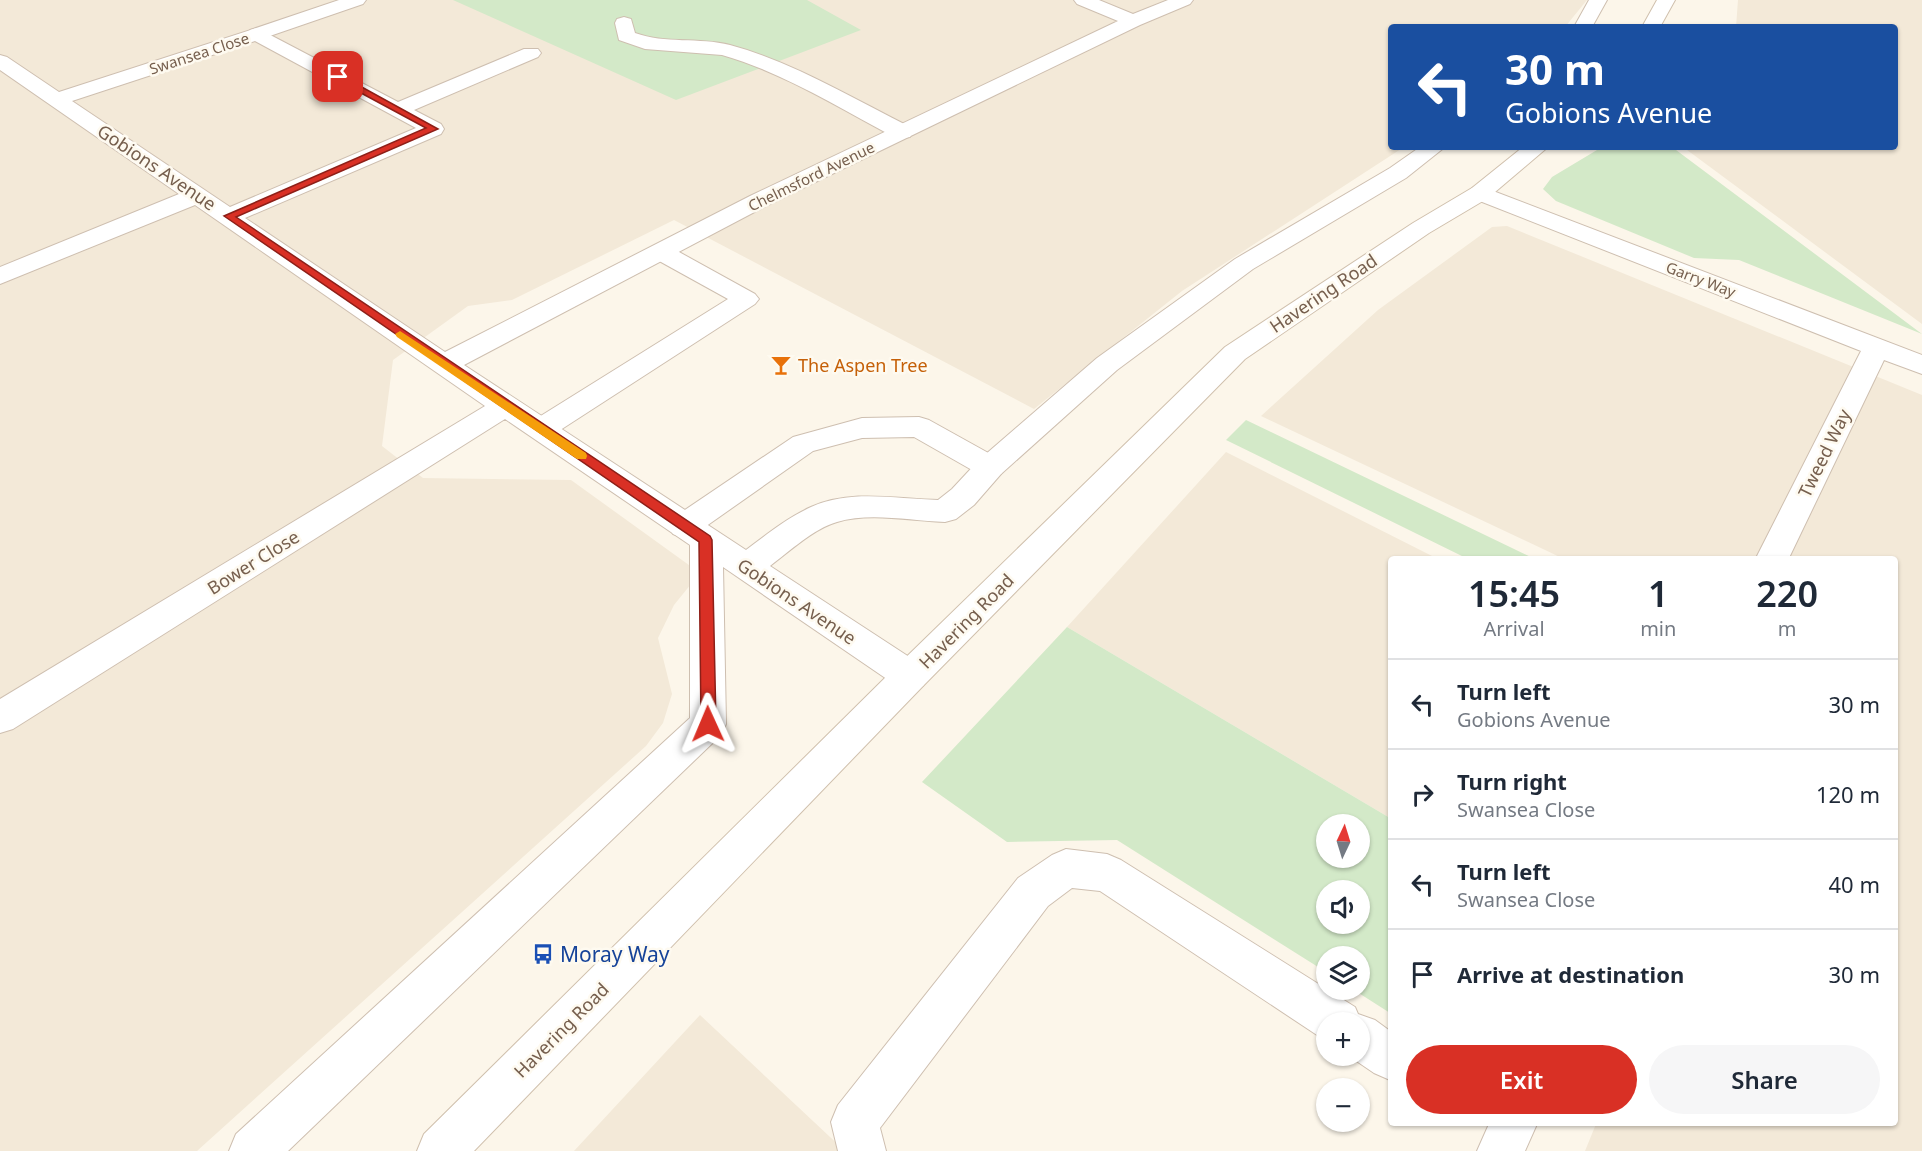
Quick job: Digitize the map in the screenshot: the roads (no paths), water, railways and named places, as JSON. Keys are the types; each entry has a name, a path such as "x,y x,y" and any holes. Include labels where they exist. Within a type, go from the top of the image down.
{"street":[{"path":"257,34 357,0"},
{"path":"1083,0 1133,21"},
{"name":"Chelmsford Avenue","path":"444,364 758,201 1133,21 1184,0"},
{"path":"1585,24 1598,0"},
{"path":"1653,24 1666,0"},
{"path":"624,23 626,36 645,43 723,49 741,54 793,76 902,132"},
{"name":"Swansea Close","path":"57,99 257,34 433,129 229,216"},
{"path":"398,109 531,53"},
{"name":"Gobions Avenue","path":"0,60 505,406 910,676"},
{"path":"746,567 802,527 831,511 868,507 945,511 963,497 990,467 1107,364 1244,264 1398,173 1430,150"},
{"name":"Havering Road","path":"441,1151 910,676 1235,352 1421,228 1480,193 1533,150"},
{"name":"Garry Way","path":"1480,193 1922,365"},
{"path":"0,276 198,195"},
{"path":"541,429 746,299 661,252"},
{"name":"Tweed Way","path":"1773,556 1876,347"},
{"name":"Bower Close","path":"0,718 505,406"},
{"path":"253,1151 708,724 695,533 803,444 862,428 919,427 990,467"},
{"path":"862,1151 855,1122 1034,892 1066,868 1107,873 1322,1012"},
{"path":"1370,1043 1388,1055"}],"place":[{"name":"The Aspen Tree","path":"781,365"},
{"name":"Moray Way","path":"543,954"}]}
